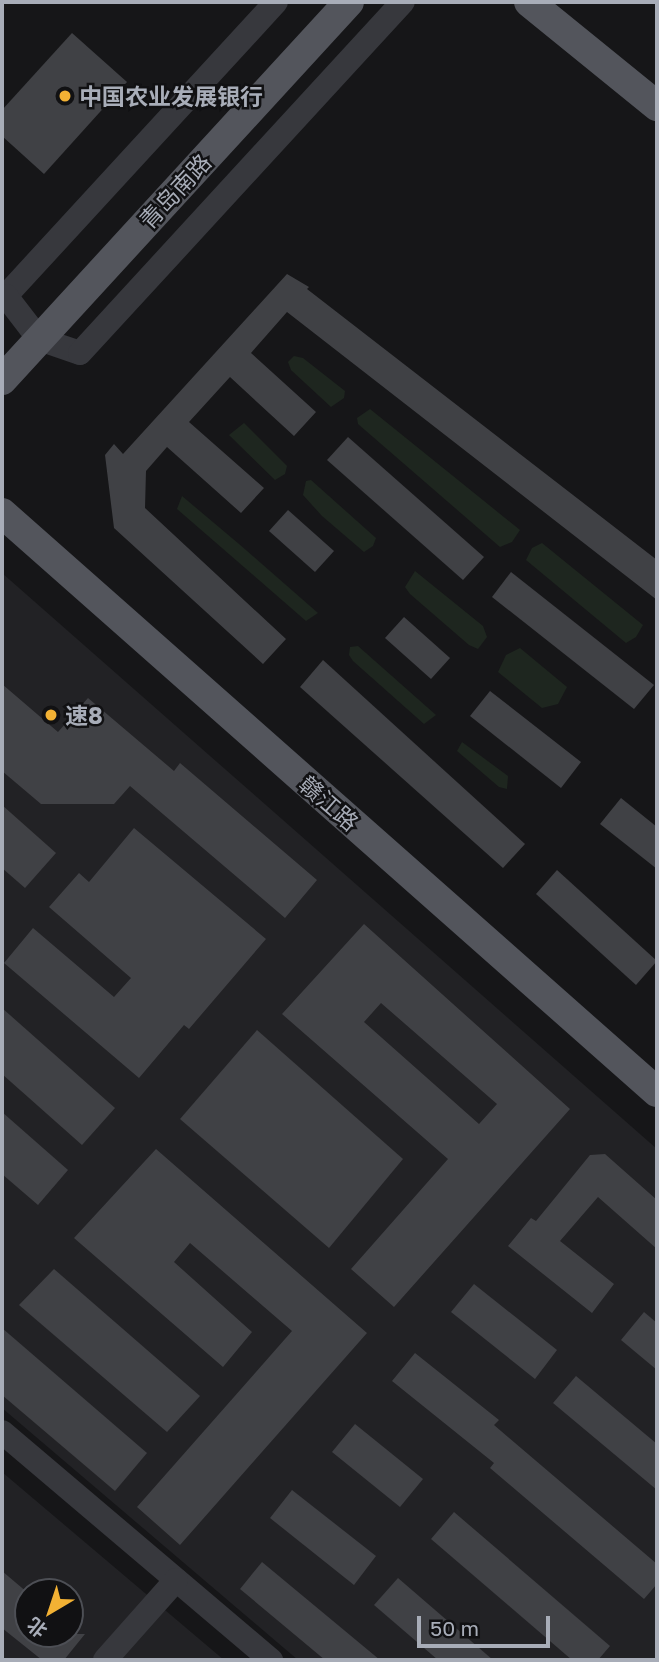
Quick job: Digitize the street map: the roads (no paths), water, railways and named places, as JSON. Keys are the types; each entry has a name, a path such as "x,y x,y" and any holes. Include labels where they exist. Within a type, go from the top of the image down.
{"main road":[{"name":"青岛南路","path":"2,380 349,2"},
{"path":"529,2 657,106"},
{"name":"赣江路","path":"2,513 657,1092"}],"street":[{"path":"276,2 6,296 39,339 80,353 403,2"},
{"path":"2,1432 271,1660"},
{"path":"105,1660 176,1580"}],"place":[{"name":"中国农业发展银行","path":"65,96"},
{"name":"速8","path":"51,715"}]}
